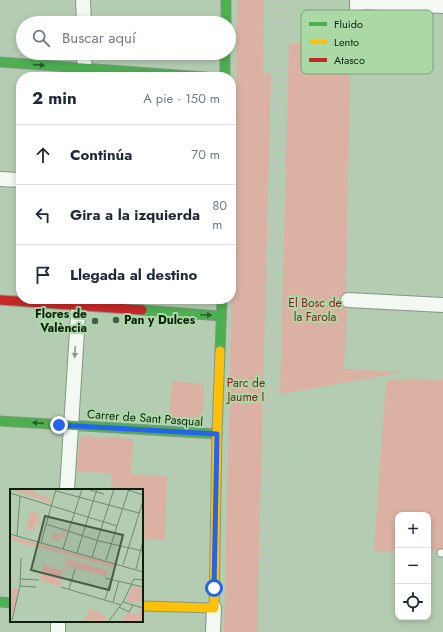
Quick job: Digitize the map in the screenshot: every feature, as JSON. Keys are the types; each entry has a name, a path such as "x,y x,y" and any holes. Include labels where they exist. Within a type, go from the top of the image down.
{"street":[{"path":"83,0 84,16"},
{"path":"226,0 226,16"},
{"path":"357,1 443,6"},
{"path":"0,62 85,72 84,60"},
{"path":"225,60 225,72"},
{"path":"0,179 16,180"},
{"path":"0,300 16,300"},
{"path":"348,300 443,305"},
{"path":"67,489 78,304"},
{"path":"98,304 221,316"},
{"path":"213,632 217,434 222,304"},
{"name":"Carrer de Sant Pasqual","path":"0,421 217,434"},
{"path":"143,606 214,608"}],"green space":[{"name":"Parc de Jaume I","path":"237,0 264,0 263,74 271,74 257,632 224,632 231,304 236,304"},
{"name":"El Bosc de la Farola","path":"301,43 301,74 350,74 346,287 347,313 344,369 404,372 280,394 289,44"},
{"path":"403,379 443,380 443,550 431,551 431,512 395,512 395,551 374,552 386,381"},
{"path":"172,381 204,384 203,422 169,420"},
{"path":"83,436 133,439 131,474 167,476 165,540 143,539 143,489 111,489 112,473 77,472 79,442"}],"railway":[{"path":"263,632 276,0"},
{"path":"270,632 282,0"}],"traffic: fast":[{"path":"226,0 226,16"},
{"path":"225,60 225,72"},
{"path":"0,62 137,72"},
{"path":"220,351 222,304"},
{"path":"142,310 221,316"},
{"path":"0,421 217,434"},
{"path":"0,602 10,603"}],"traffic: slow":[{"path":"143,606 214,608 220,351"}],"traffic: jam":[{"path":"0,300 16,301"},
{"path":"57,304 142,310"}],"place":[{"name":"Pan y Dulces","path":"116,320"},
{"name":"Flores de València","path":"95,321"}],"route":[{"path":"59,425 217,434 214,588"}]}
